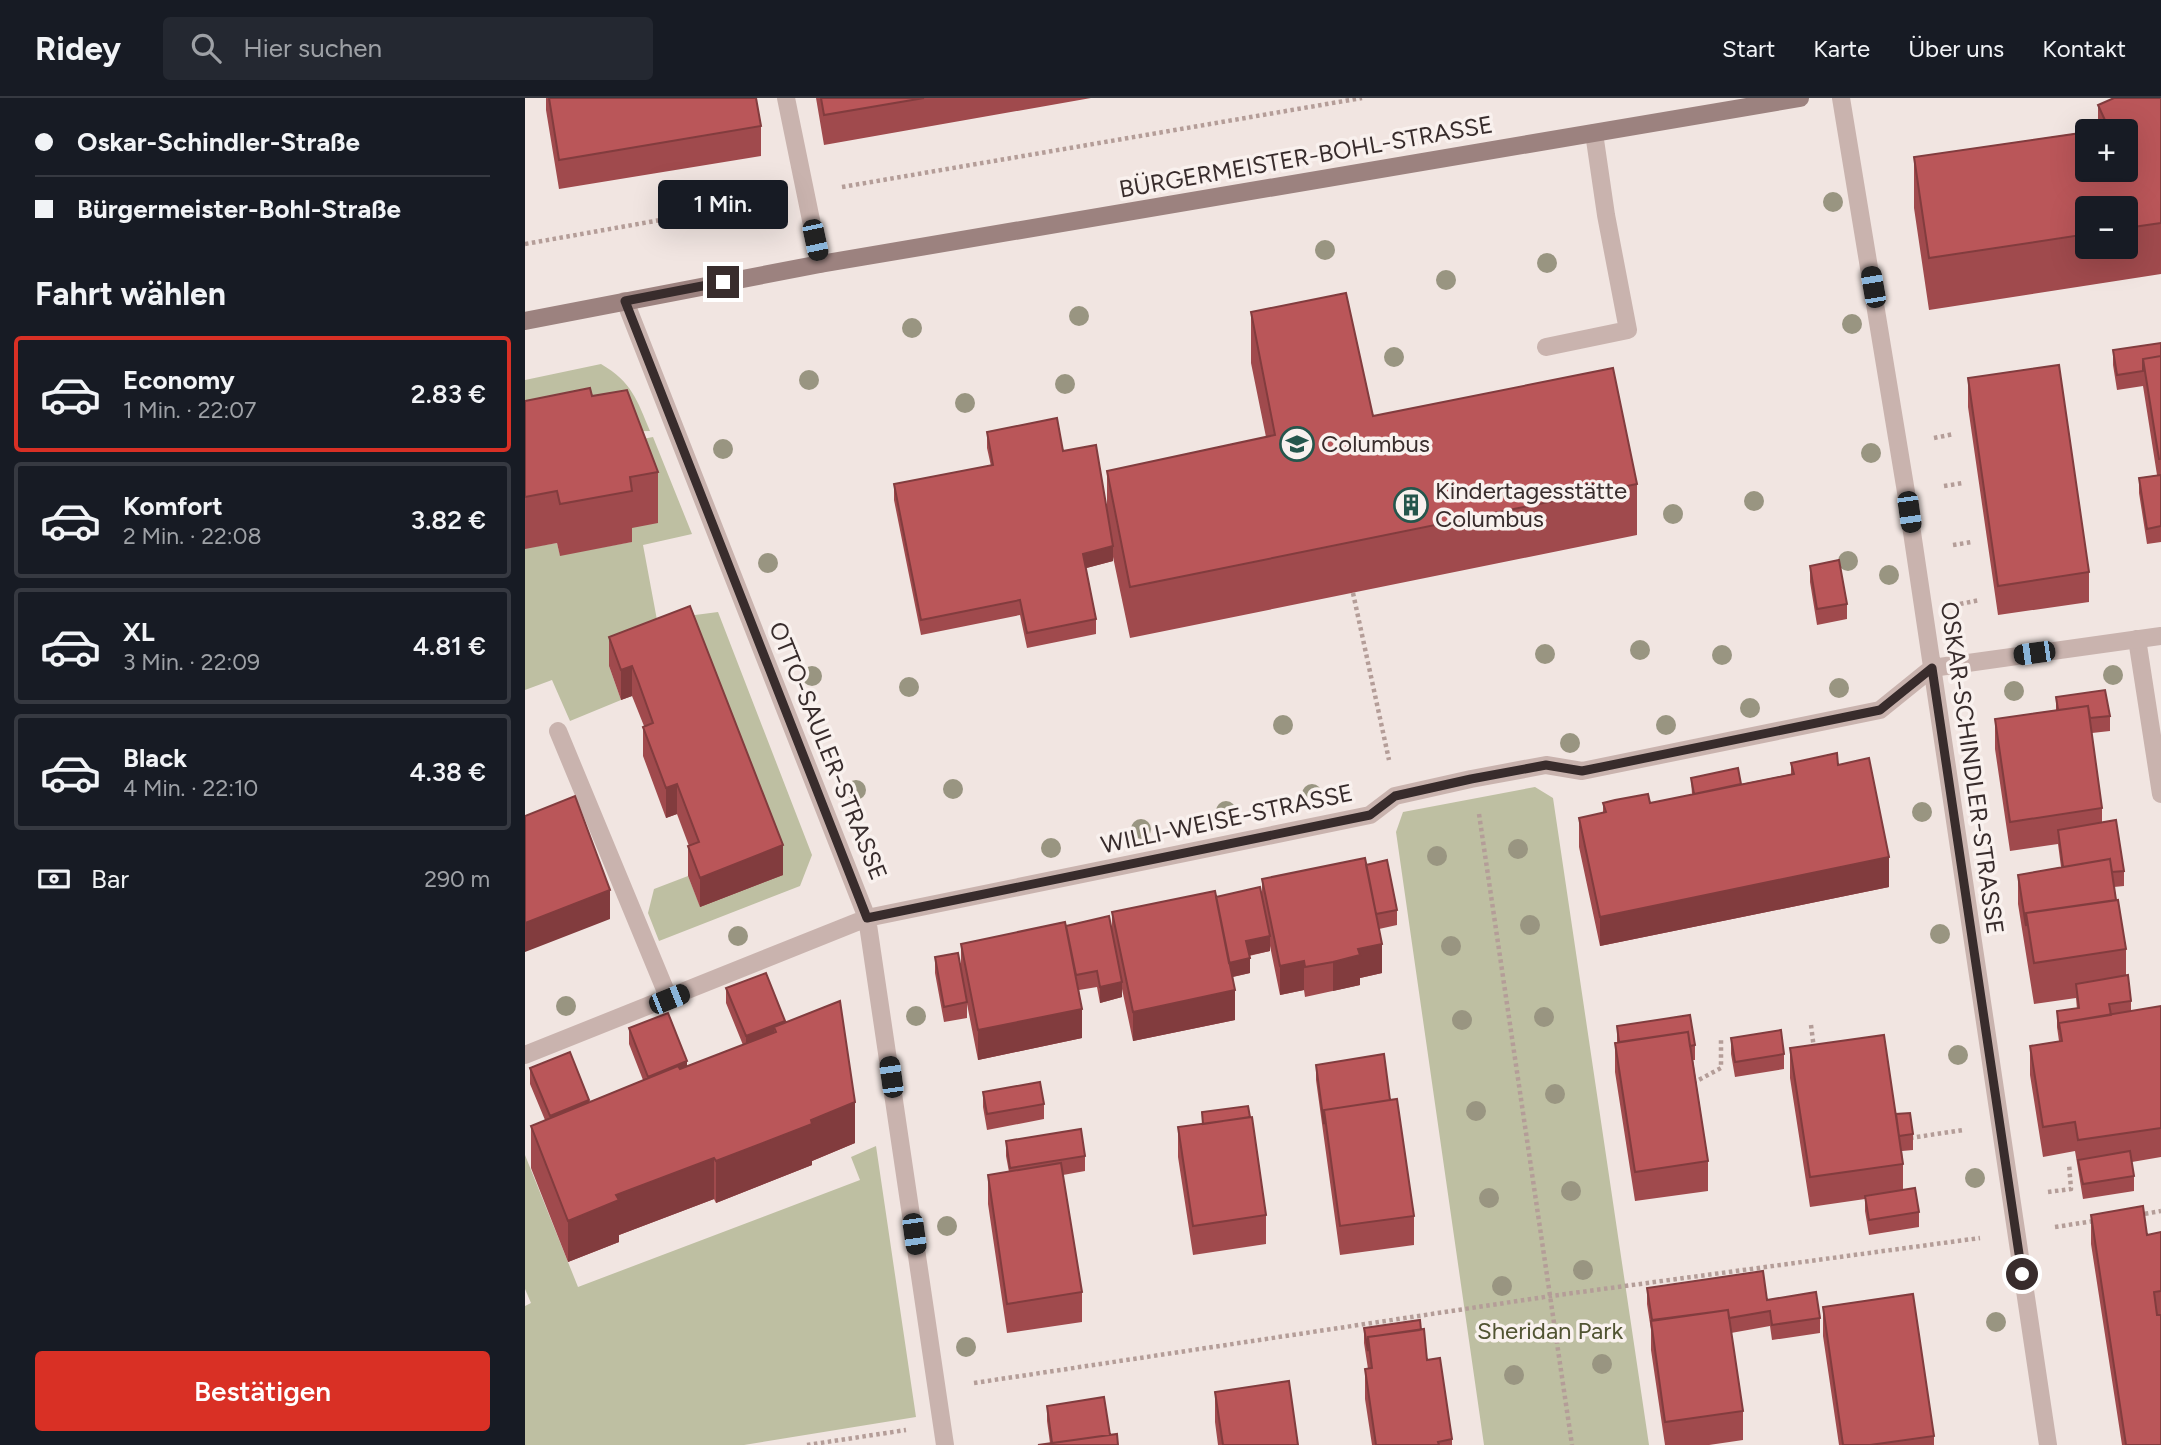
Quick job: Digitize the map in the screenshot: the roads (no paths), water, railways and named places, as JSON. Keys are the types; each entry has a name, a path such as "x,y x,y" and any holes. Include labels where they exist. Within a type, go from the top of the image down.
{"street":[{"path":"786,98 820,264"},
{"name":"BÜRGERMEISTER-BOHL-STRASSE","path":"525,321 820,264 1800,98"},
{"name":"OSKAR-SCHINDLER-STRASSE","path":"1841,98 1904,480 2048,1445"},
{"path":"1546,347 1628,330 1606,215 1594,133"},
{"name":"OTTO-SAULER-STRASSE","path":"625,301 867,918 945,1445"},
{"path":"1932,668 2161,636"},
{"path":"2137,639 2161,794"},
{"name":"WILLI-WEISE-STRASSE","path":"525,1055 867,918 1370,815 1395,796 1471,779 1546,765 1582,771 1880,710 1932,668"},
{"path":"558,731 669,999"}],"place":[{"name":"Columbus","path":"1297,444"},
{"name":"Kindertagesstätte Columbus","path":"1411,505"}],"park label":[{"name":"Sheridan Park","path":"1550,1331"}]}
